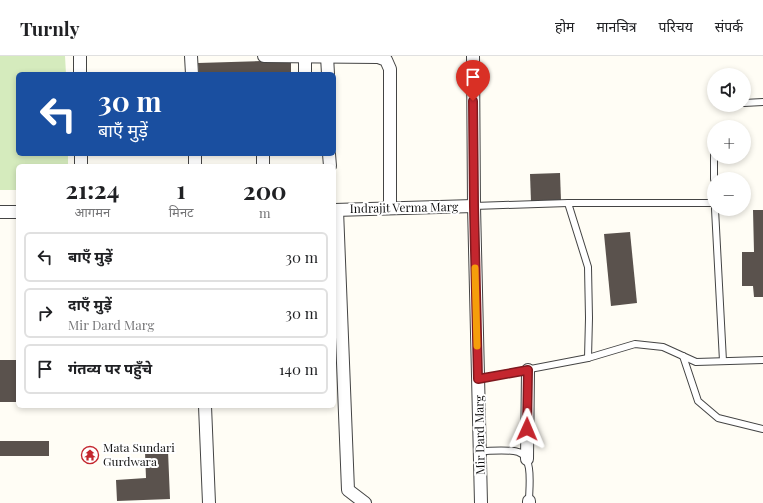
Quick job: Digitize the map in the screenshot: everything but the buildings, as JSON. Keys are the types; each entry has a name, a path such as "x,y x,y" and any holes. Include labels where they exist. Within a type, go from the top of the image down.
{"street":[{"path":"80,56 80,72"},
{"path":"191,56 192,72"},
{"path":"264,56 378,57 386,60 390,69 390,208"},
{"path":"304,56 305,72"},
{"path":"328,56 328,72"},
{"name":"Mir Dard Marg","path":"473,56 474,206 481,503"},
{"name":"Indrajit Verma Marg","path":"336,210 474,206"},
{"path":"0,212 16,212"},
{"path":"336,257 338,350 348,490 365,503"},
{"path":"527,459 528,370"},
{"path":"205,408 209,503"}],"lane":[{"path":"751,103 763,102"},
{"path":"474,206 568,203 707,203"},
{"path":"568,203 588,267 590,318 588,358"},
{"path":"715,216 723,362"},
{"path":"478,379 588,358 635,344 663,347 696,362 763,360"},
{"path":"683,356 698,401 718,418 763,429"},
{"path":"480,451 516,451 523,454 529,465 529,502"}],"green space":[{"path":"0,56 65,56 66,72 16,72 16,156 68,156 68,164 16,164 16,190 0,190"}],"slow traffic":[{"path":"475,268 477,346"}],"place":[{"name":"Mata Sundari Gurdwara","path":"90,455"}],"route":[{"path":"473,101 478,379 528,370 527,429"}]}
